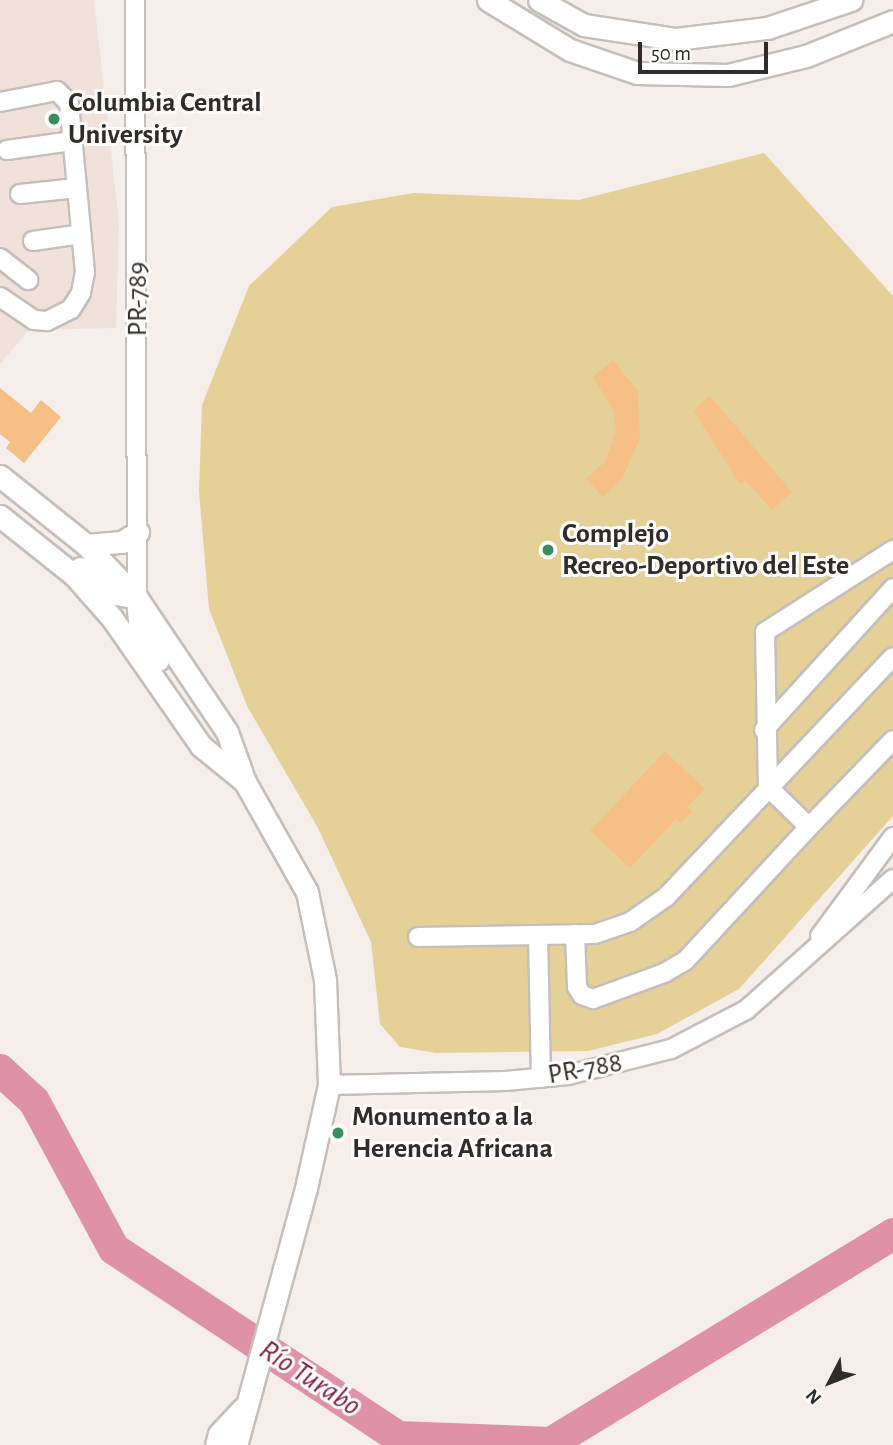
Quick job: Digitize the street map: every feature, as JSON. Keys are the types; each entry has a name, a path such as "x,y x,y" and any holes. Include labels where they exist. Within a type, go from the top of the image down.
{"main road":[{"path":"488,0 570,50 637,73 728,75 806,56 893,21"},
{"path":"539,0 584,25 676,39 767,28 851,0"},
{"path":"0,476 86,545 136,598 226,732 245,782 307,892 325,980 329,1085 306,1188 236,1445"},
{"path":"0,503 100,584 136,598"},
{"path":"0,516 74,575 97,601 201,746 245,782"},
{"path":"86,545 122,542 138,532"},
{"path":"136,598 140,631 170,682 180,715"},
{"path":"216,1445 219,1434 247,1403"}],"street":[{"name":"PR-789","path":"135,0 138,532 136,598"},
{"path":"0,102 57,91 69,103 85,272 81,293 71,309 47,321 34,320 4,307"},
{"path":"8,150 73,141"},
{"path":"20,194 77,188"},
{"path":"33,241 82,234"},
{"path":"0,258 28,280"},
{"path":"809,827 768,787 764,730 765,632 893,550"},
{"path":"764,730 893,588"},
{"path":"418,937 575,934 613,929 647,912 893,657"},
{"path":"575,934 577,987 582,995 593,999 664,973 685,961 893,740"},
{"name":"PR-788","path":"808,953 893,837"},
{"name":"PR-788","path":"329,1085 541,1077 611,1066 671,1049 746,1010 893,878"},
{"path":"538,935 541,1077"}],"shaded area":[{"name":"Columbia Central University","path":"0,0 94,0 119,223 116,328 29,330 0,364"},
{"name":"Complejo Recreo-Deportivo del Este","path":"764,153 893,296 893,816 739,989 657,1034 588,1051 436,1053 400,1047 380,1024 371,942 318,828 247,706 209,609 199,491 202,405 249,286 332,207 414,193 579,200"}],"building":[{"path":"613,360 638,391 640,438 623,477 603,497 586,478 605,462 616,432 614,412 593,377"},
{"path":"0,388 31,413 41,400 61,417 24,463 6,448 10,442 0,434"},
{"path":"709,395 792,492 772,510 745,480 740,485 694,411"},
{"path":"665,751 705,789 687,807 692,811 681,823 676,819 630,868 590,831"}],"waterway":[{"name":"Río Turabo","path":"0,1070 34,1101 114,1249 398,1437 551,1443 893,1234"}],"place":[{"name":"Columbia Central University","path":"54,119"},
{"name":"Complejo Recreo-Deportivo del Este","path":"548,550"},
{"name":"Monumento a la Herencia Africana","path":"338,1133"}]}
